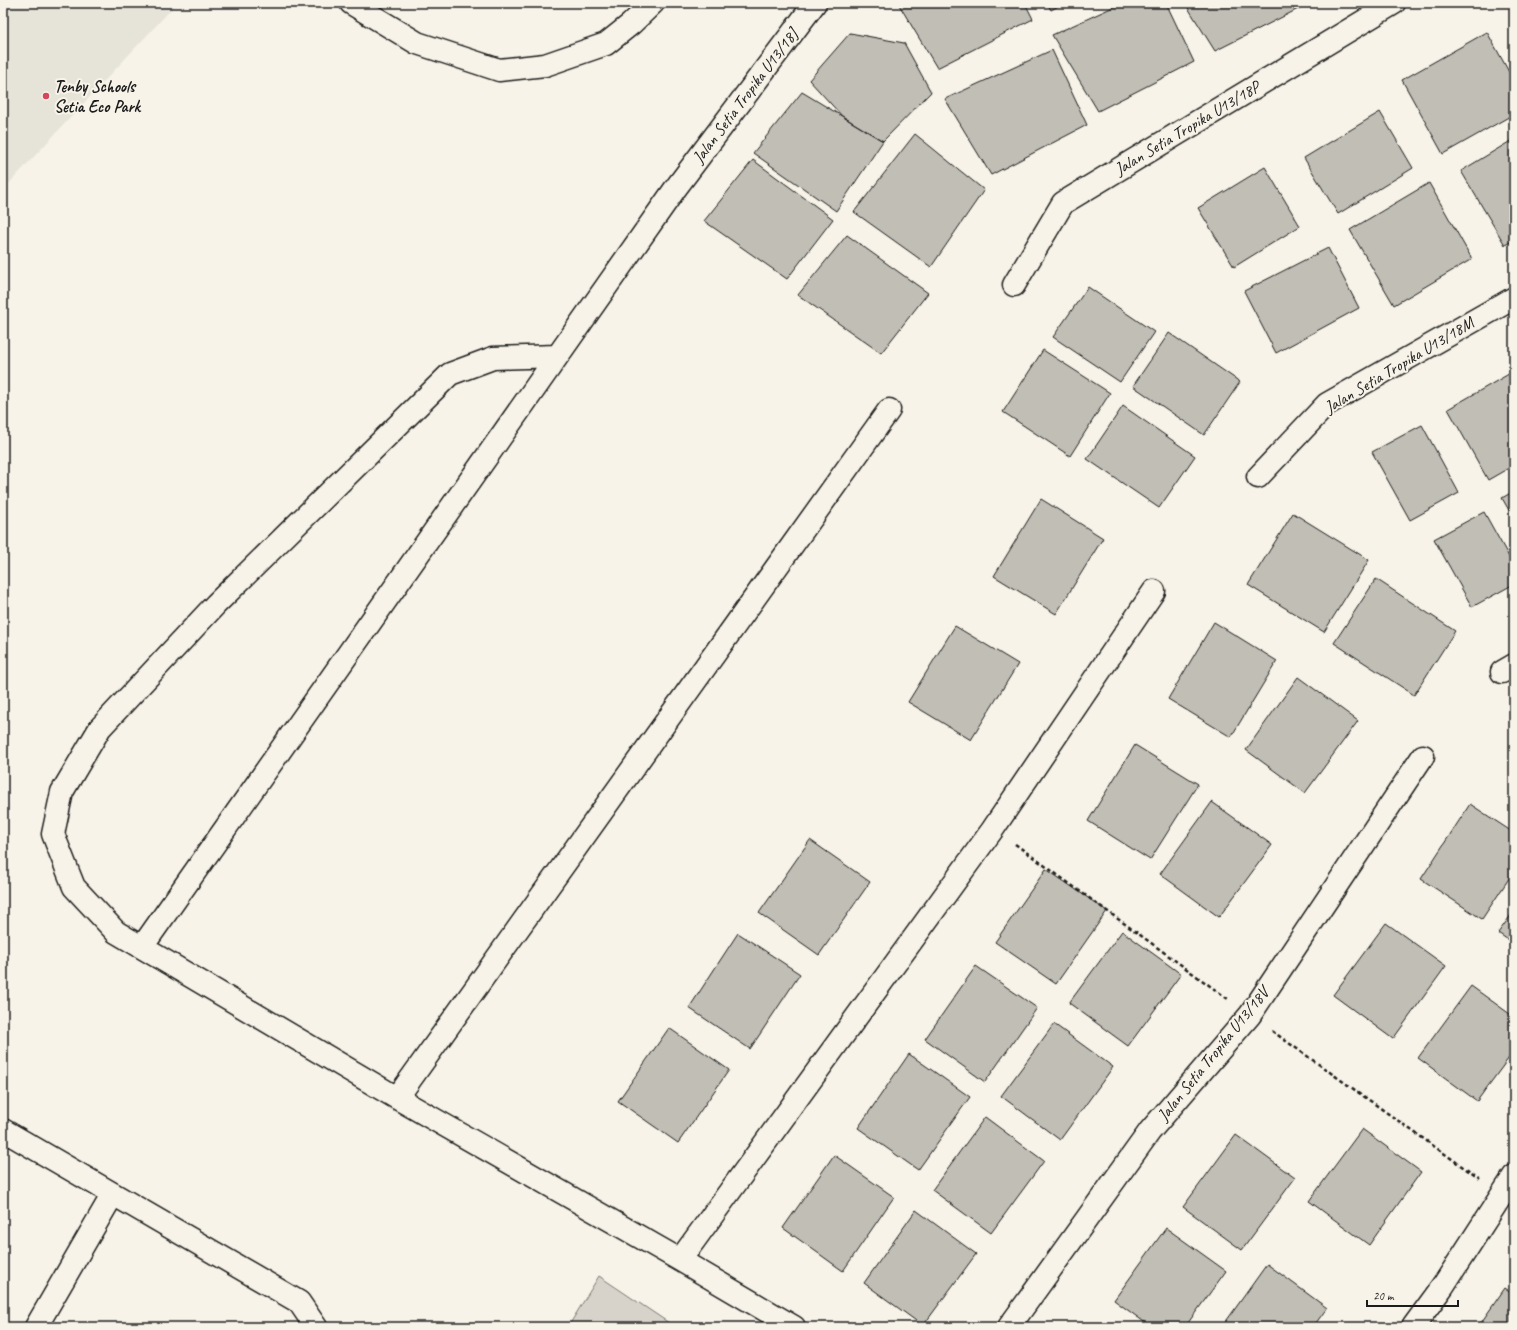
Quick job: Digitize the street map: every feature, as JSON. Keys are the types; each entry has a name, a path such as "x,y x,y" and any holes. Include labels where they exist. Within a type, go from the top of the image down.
{"street":[{"path":"351,3 417,43 499,70 545,65 606,44 631,24 653,3"},
{"name":"Jalan Setia Tropika U13/18J","path":"142,947 675,189 815,3"},
{"name":"Jalan Setia Tropika U13/18P","path":"1014,285 1063,203 1394,3"},
{"name":"Jalan Setia Tropika U13/18M","path":"1258,477 1327,404 1514,298"},
{"path":"557,356 492,358 450,374 216,604 100,728 62,792 53,834 74,886 116,932 397,1098 794,1327"},
{"path":"397,1098 890,410"},
{"path":"680,1260 993,829 1154,591"},
{"name":"Jalan Setia Tropika U13/18V","path":"1009,1327 1150,1131 1250,1015 1423,756"},
{"path":"3,1130 299,1302 316,1327"},
{"path":"1413,1327 1442,1286 1514,1176"},
{"path":"36,1327 113,1194"}],"path":[{"path":"993,829 1502,1195"}],"shaded area":[{"name":"Tenby Schools Setia Eco Park","path":"3,3 177,3 3,190"},
{"path":"599,1276 675,1327 568,1327"}],"building":[{"path":"898,3 1025,3 1033,19 937,68"},
{"path":"1047,3 1064,3 1051,10"},
{"path":"1122,3 1166,3 1194,62 1098,111 1052,35"},
{"path":"1185,3 1310,3 1215,51"},
{"path":"1487,32 1514,81 1514,114 1443,154 1402,80"},
{"path":"850,33 904,43 931,92 883,141 842,116 809,80"},
{"path":"1052,50 1087,125 991,175 945,99"},
{"path":"802,92 883,141 836,211 753,153"},
{"path":"1380,112 1413,168 1338,214 1304,158"},
{"path":"915,134 984,190 931,267 854,212"},
{"path":"1514,139 1514,240 1505,245 1461,171"},
{"path":"753,160 833,219 787,279 704,221"},
{"path":"1265,167 1300,226 1234,267 1198,208"},
{"path":"1429,183 1472,259 1394,305 1350,230"},
{"path":"847,235 928,293 881,353 798,295"},
{"path":"1328,248 1359,308 1276,353 1244,291"},
{"path":"1088,287 1154,332 1120,382 1053,337"},
{"path":"1169,333 1240,382 1204,435 1133,386"},
{"path":"1043,350 1110,393 1070,456 1003,412"},
{"path":"1514,371 1514,465 1488,480 1448,409"},
{"path":"1123,406 1195,456 1159,508 1087,459"},
{"path":"1422,425 1459,493 1410,520 1372,452"},
{"path":"1514,491 1514,519 1502,498"},
{"path":"1041,499 1103,538 1056,614 994,576"},
{"path":"1484,512 1514,566 1514,584 1472,607 1434,539"},
{"path":"1293,513 1369,560 1324,632 1248,585"},
{"path":"1376,579 1455,631 1414,695 1334,643"},
{"path":"1214,622 1277,661 1231,737 1168,699"},
{"path":"955,626 1018,664 971,740 908,702"},
{"path":"1298,677 1358,721 1305,793 1246,750"},
{"path":"1135,745 1198,784 1150,860 1088,821"},
{"path":"1212,802 1272,845 1219,917 1160,874"},
{"path":"1470,804 1514,833 1514,871 1482,919 1421,879"},
{"path":"810,840 870,882 819,955 759,913"},
{"path":"1046,869 1107,911 1056,984 995,942"},
{"path":"1514,911 1514,944 1498,933"},
{"path":"1386,923 1446,966 1393,1039 1333,995"},
{"path":"1122,931 1181,974 1128,1046 1069,1003"},
{"path":"738,933 800,974 750,1049 689,1008"},
{"path":"976,966 1037,1008 985,1082 925,1039"},
{"path":"1471,986 1514,1017 1514,1051 1477,1101 1418,1058"},
{"path":"1054,1024 1113,1067 1060,1140 1001,1096"},
{"path":"669,1028 729,1070 678,1143 618,1101"},
{"path":"909,1054 970,1097 918,1170 858,1128"},
{"path":"985,1117 1044,1161 991,1233 932,1190"},
{"path":"1362,1129 1421,1172 1369,1245 1309,1201"},
{"path":"1236,1135 1295,1178 1242,1250 1183,1207"},
{"path":"834,1155 894,1197 843,1271 783,1228"},
{"path":"916,1210 976,1254 923,1326 864,1283"},
{"path":"1166,1228 1226,1271 1185,1327 1151,1327 1114,1300"},
{"path":"1267,1264 1327,1308 1313,1327 1222,1327"},
{"path":"1505,1288 1514,1294 1514,1327 1478,1327"}],"place":[{"name":"Tenby Schools Setia Eco Park","path":"46,96"}]}
